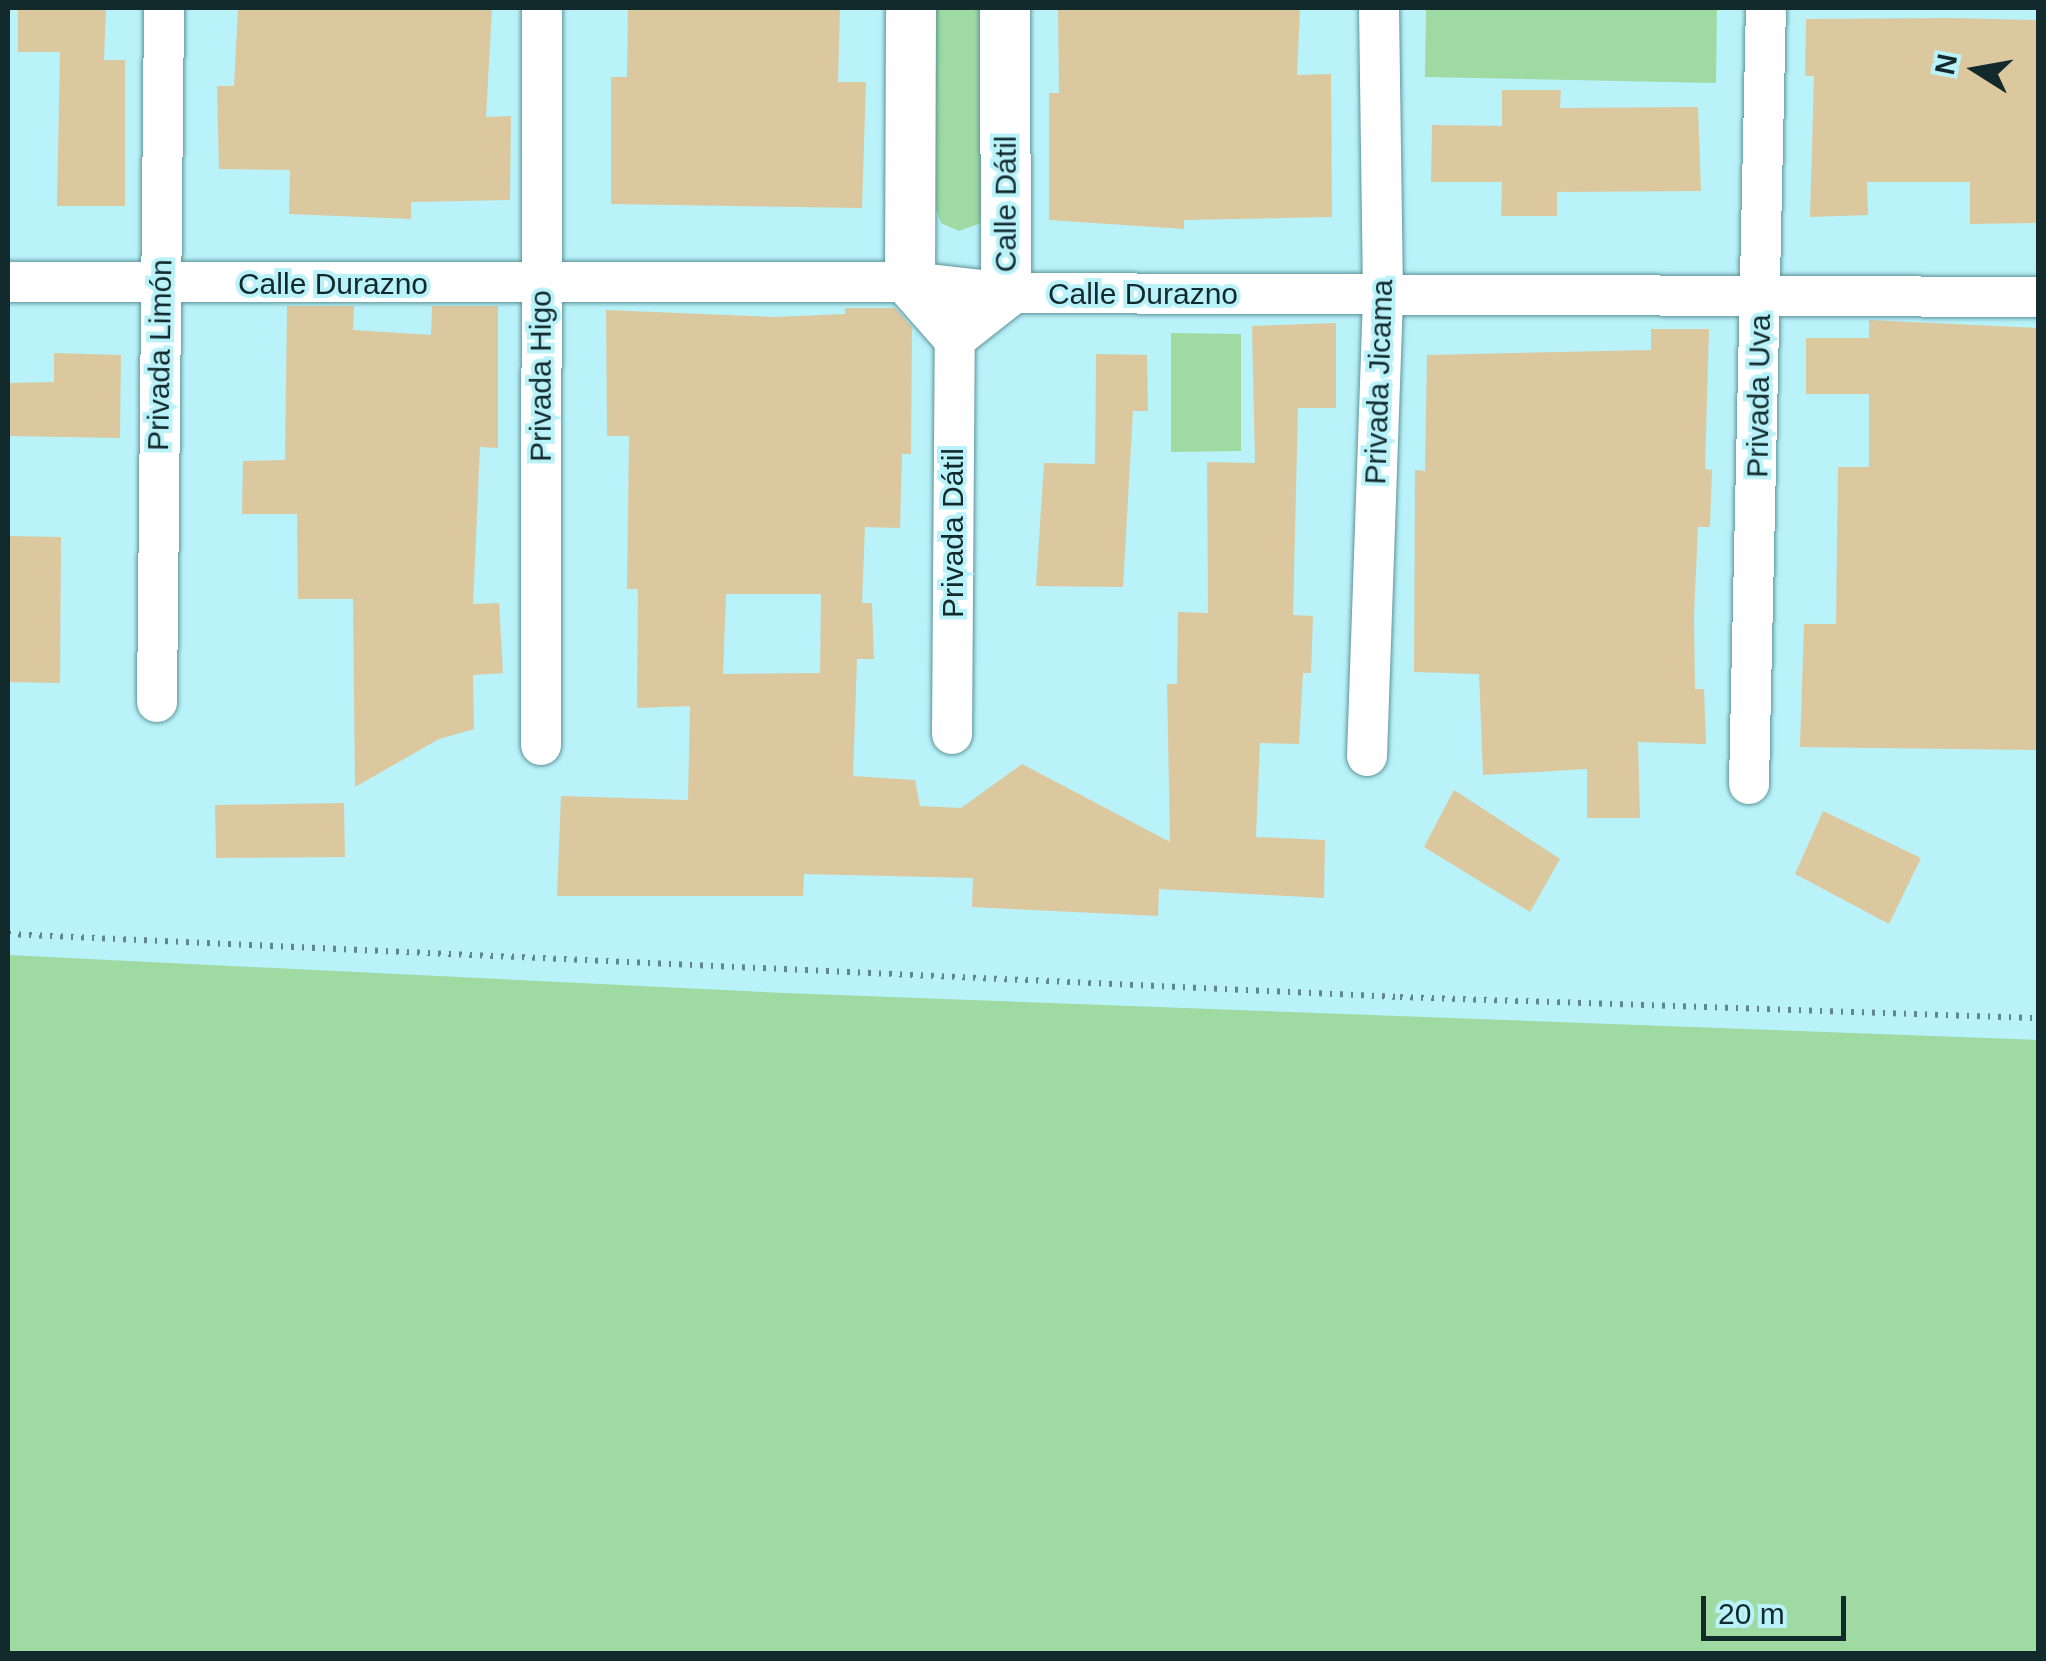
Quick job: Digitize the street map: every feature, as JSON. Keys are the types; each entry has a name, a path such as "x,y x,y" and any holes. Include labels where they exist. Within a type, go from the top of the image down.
{"street":[{"name":"Privada Limón","path":"157,702 164,8"},
{"name":"Privada Higo","path":"541,745 542,8"},
{"path":"910,8 910,282 955,333"},
{"name":"Calle Dátil","path":"955,333 1006,293 1005,8"},
{"name":"Privada Jicama","path":"1367,756 1383,294 1379,8"},
{"name":"Privada Uva","path":"1750,784 1766,8"},
{"name":"Calle Durazno","path":"8,282 910,282 1006,293 2038,297"},
{"name":"Privada Dátil","path":"952,734 955,333"}],"path":[{"path":"8,934 1380,996 2038,1018"}],"green space":[{"path":"936,8 997,8 984,222 959,231 941,223 933,200"},
{"path":"1426,8 1717,8 1716,83 1425,77"},
{"path":"1171,333 1241,334 1241,451 1171,452"},
{"path":"8,955 785,993 2038,1040 2038,1653 8,1653"}],"building":[{"path":"18,8 106,8 104,60 125,60 125,206 57,206 60,52 18,52"},
{"path":"238,8 492,8 486,117 511,116 510,200 411,202 411,219 289,214 290,170 219,169 217,86 234,86"},
{"path":"628,8 840,8 838,82 866,82 862,208 611,204 611,77 627,77"},
{"path":"1058,8 1300,8 1297,75 1331,74 1332,217 1184,220 1184,229 1049,220 1049,93 1059,93"},
{"path":"1806,19 2038,20 2038,223 1970,224 1970,182 1867,182 1868,215 1810,217 1814,76 1805,76"},
{"path":"1502,90 1561,90 1560,108 1698,107 1701,191 1557,192 1557,216 1501,216 1502,182 1431,182 1432,125 1502,126"},
{"path":"287,306 354,306 353,330 431,335 432,306 498,306 498,448 480,447 473,604 499,603 503,673 473,675 474,729 439,739 355,787 353,599 298,599 297,514 242,514 243,461 285,460"},
{"path":"845,308 895,308 912,327 911,454 902,454 900,528 865,527 862,603 872,603 874,659 857,659 853,776 915,780 920,806 961,808 1022,764 1170,842 1167,684 1177,684 1178,612 1208,613 1207,462 1255,463 1252,326 1336,323 1336,408 1298,408 1293,615 1313,616 1311,673 1303,673 1299,744 1260,743 1256,837 1325,840 1324,898 1159,889 1158,916 972,907 973,878 804,874 803,896 557,896 561,796 688,800 690,706 637,708 638,589 627,589 629,436 607,436 606,310 775,317 845,314","holes":["726,594 821,594 820,673 723,674"]},
{"path":"1869,320 2038,328 2038,750 1800,747 1804,624 1836,624 1838,467 1869,467 1869,394 1806,394 1806,338 1869,338"},
{"path":"1651,329 1709,329 1705,469 1712,470 1710,527 1698,527 1694,615 1695,689 1704,689 1706,744 1638,742 1640,818 1587,818 1587,769 1483,775 1479,674 1414,672 1415,470 1425,471 1427,355 1651,350"},
{"path":"54,353 121,355 120,438 8,436 8,383 54,382"},
{"path":"1096,354 1147,355 1148,411 1133,411 1123,587 1036,586 1044,463 1095,464"},
{"path":"8,536 61,537 60,683 8,682"},
{"path":"1454,790 1560,859 1530,912 1424,847"},
{"path":"344,803 345,857 216,858 215,805"},
{"path":"1823,811 1921,858 1889,924 1795,874"}]}
